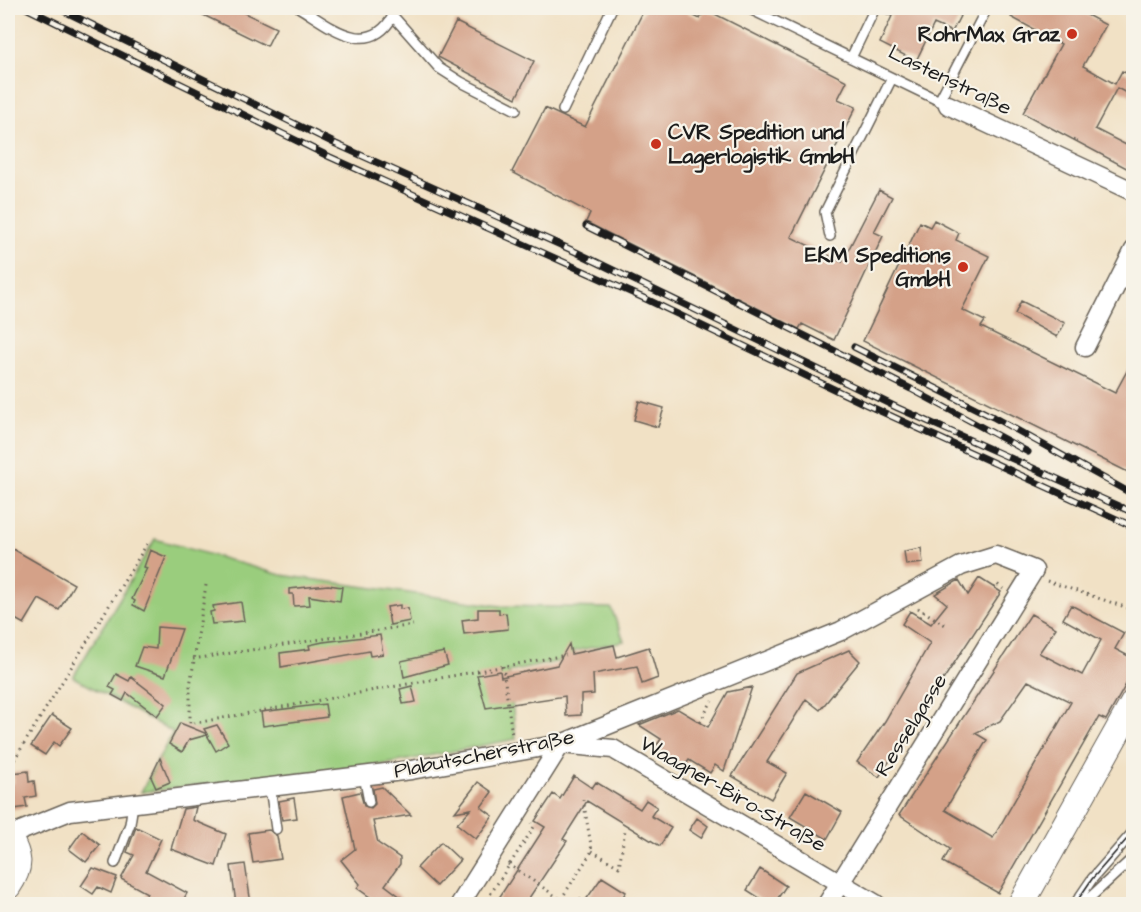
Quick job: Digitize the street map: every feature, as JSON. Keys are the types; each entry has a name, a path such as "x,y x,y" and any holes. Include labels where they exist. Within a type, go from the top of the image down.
{"main road":[{"path":"1021,904 1134,702"},
{"path":"8,836 16,852 18,872 8,886"}],"street":[{"name":"Lastenstraße","path":"944,103 1134,192"},
{"path":"1085,347 1134,250"},
{"name":"Plabutscherstraße","path":"8,836 70,811 363,776 561,744 841,631 961,566 996,555 1033,573"},
{"name":"Resselgasse","path":"827,904 1033,573"},
{"path":"460,904 561,744"},
{"name":"Waagner-Biro-Straße","path":"561,744 613,749 876,904"}],"lane":[{"path":"300,8 334,30 350,37 368,37 380,32 387,27 392,12"},
{"path":"563,110 612,8"},
{"name":"Lastenstraße","path":"748,8 944,103"},
{"path":"851,58 875,8"},
{"path":"944,103 987,8"},
{"path":"392,12 439,68 516,110"},
{"path":"830,236 825,212 892,78"},
{"path":"363,776 369,802"},
{"path":"270,787 276,829"},
{"path":"115,863 130,824 133,804"},
{"path":"1075,904 1092,879 1134,831"},
{"path":"1083,904 1134,857"}],"path":[{"path":"8,770 147,544"},
{"path":"1033,573 1134,610"},
{"path":"206,585 193,659 190,724 566,655"},
{"path":"909,594 914,606 947,626"},
{"path":"920,617 924,611"},
{"path":"193,659 413,625"},
{"path":"503,666 513,752"},
{"path":"558,904 592,851 583,799"},
{"path":"592,851 619,867 625,830"},
{"path":"493,854 566,904 584,898"}],"green space":[{"path":"155,539 281,575 501,606 611,608 624,641 574,651 575,658 509,672 516,739 387,764 141,792 173,732 73,677"}],"building":[{"path":"189,8 234,8 276,28 267,46"},
{"path":"645,8 678,8 700,19 705,9 847,81 838,99 856,107 791,237 842,262 879,190 892,197 874,232 883,236 834,340 802,324 799,329 586,222 590,213 512,172 545,108 585,127"},
{"path":"882,8 964,8 952,32 934,24 916,61 880,43 892,16 881,11"},
{"path":"1016,8 1074,8 1106,25 1083,66 1115,84 1122,71 1134,77 1134,97 1117,88 1095,129 1128,146 1134,135 1134,172 1023,113 1061,44 1011,17"},
{"path":"456,22 534,61 516,98 438,57"},
{"path":"934,220 959,233 956,240 989,256 962,310 985,321 981,327 1115,393 1134,358 1134,475 863,341 920,222 930,227"},
{"path":"1021,301 1065,323 1057,337 1015,314"},
{"path":"639,401 664,408 658,427 634,420"},
{"path":"8,546 74,584 59,610 39,599 24,624 8,615"},
{"path":"921,548 923,563 906,565 904,551"},
{"path":"150,550 166,557 144,611 133,605 135,601 132,599 147,568 144,567"},
{"path":"979,578 1001,592 879,777 857,762 885,721 930,643 902,624 910,611 931,624 947,604 935,594 959,580 968,595"},
{"path":"328,585 342,587 340,601 309,596 310,605 294,606 293,594 289,594 289,589"},
{"path":"241,602 244,621 212,624 210,612 214,611 213,606"},
{"path":"400,605 400,609 408,608 410,621 390,625 387,607"},
{"path":"1071,605 1124,633 1115,649 1134,659 1134,670 1106,720 1099,717 998,893 943,862 950,849 899,815 1031,614 1056,628 1039,653 1082,675 1101,640 1063,619","holes":["1028,681 1071,702 993,838 945,810 987,740 975,733 1000,721"]},
{"path":"478,609 499,609 499,614 506,613 508,629 464,634 462,620 478,618"},
{"path":"157,627 182,629 165,676 135,666 142,647 156,649"},
{"path":"380,635 383,654 370,656 369,651 281,667 280,653 310,649 309,645 323,642"},
{"path":"569,644 571,654 614,645 617,657 649,647 658,678 642,684 637,666 593,674 594,694 581,695 581,715 566,716 565,696 486,708 477,675 500,671 501,677 557,665"},
{"path":"849,650 860,661 820,710 806,699 767,762 787,773 771,799 732,776 797,673"},
{"path":"444,652 448,665 404,677 401,661"},
{"path":"116,674 129,681 131,677 166,704 157,716 127,693 123,701 112,695 115,690 109,687"},
{"path":"412,686 416,702 403,704 400,689"},
{"path":"752,687 724,771 715,765 710,773 689,760 684,767 655,748 661,739 639,725 678,709 708,727 728,692"},
{"path":"325,704 327,717 263,726 261,712"},
{"path":"52,715 72,728 59,746 54,742 45,755 31,746"},
{"path":"180,723 207,734 204,729 217,725 228,743 216,751 207,735 189,740 182,752 169,744"},
{"path":"160,758 170,782 156,788 151,777"},
{"path":"28,771 29,782 34,781 36,796 25,798 27,807 8,810 8,784 14,783 13,773"},
{"path":"574,776 592,788 596,782 640,809 646,800 657,807 651,816 671,828 660,846 587,801 563,839 567,841 525,904 495,904 545,827 535,821 553,794 560,799"},
{"path":"478,782 492,792 481,807 493,816 476,839 457,824 471,809 455,812"},
{"path":"382,787 411,815 373,821 378,843 400,858 400,864 385,885 410,904 380,904 357,888 360,884 341,860 355,849 343,796 360,792 364,806 371,808 375,804 373,789"},
{"path":"806,791 842,812 827,839 790,817"},
{"path":"294,798 297,818 282,820 279,801"},
{"path":"196,807 193,820 226,834 216,866 171,849 183,809"},
{"path":"697,818 708,826 701,838 689,830"},
{"path":"136,827 161,839 146,871 187,893 181,904 141,904 147,893 121,879 134,855 127,852"},
{"path":"269,830 277,836 281,859 253,863 248,833"},
{"path":"82,831 100,845 86,862 69,849"},
{"path":"441,842 460,860 436,886 417,868"},
{"path":"245,864 251,904 236,904 231,866"},
{"path":"93,868 117,877 111,893 98,887 93,894 81,886"},
{"path":"760,869 786,886 774,904 769,904 747,890"},
{"path":"602,877 626,892 618,904 583,904"}],"tram line":[{"path":"1075,904 1092,879 1134,831"}],"railway":[{"path":"26,8 330,157 648,300 867,405 1134,527"},
{"path":"58,8 336,144 576,252 898,408 1134,513"},
{"path":"586,226 911,389 1028,452"},
{"path":"854,347 993,417 1134,495"}],"place":[{"name":"RohrMax Graz","path":"1072,34"},
{"name":"CVR Spedition und Lagerlogistik GmbH","path":"656,144"},
{"name":"EKM Speditions GmbH","path":"963,267"}]}
